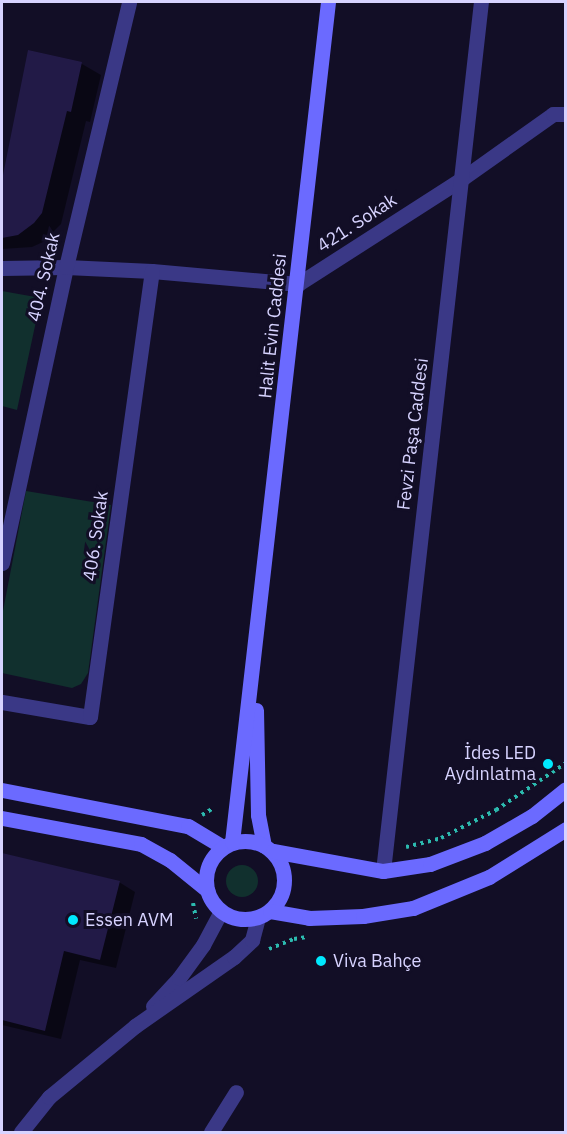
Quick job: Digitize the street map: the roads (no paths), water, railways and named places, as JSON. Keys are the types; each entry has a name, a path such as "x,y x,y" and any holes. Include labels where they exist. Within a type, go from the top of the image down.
{"main road":[{"name":"Halit Evin Caddesi","path":"228,845 255,656 328,2"},
{"name":"Halit Evin Caddesi","path":"255,656 258,815 268,848"},
{"path":"2,790 188,826 228,845 254,841 268,848 383,872 430,864 485,843 532,816 566,789"},
{"path":"2,818 141,844 170,860 207,890 221,910 238,918 264,914 309,918 363,916 413,908 489,877 566,829"},
{"path":"207,890 208,866 228,845"},
{"path":"264,914 279,901 284,888 285,874 281,862 268,848"}],"street":[{"name":"404. Sokak","path":"2,563 66,267 129,2"},
{"name":"Fevzi Paşa Caddesi","path":"383,872 463,178 481,2"},
{"name":"421. Sokak","path":"298,284 463,178 553,114 566,114"},
{"path":"2,268 66,267 152,271 298,284"},
{"name":"406. Sokak","path":"2,702 90,717 152,271"},
{"path":"135,1026 179,978 203,945 221,910"},
{"path":"21,1132 49,1097 135,1026 231,960 252,940 264,914"},
{"path":"211,1132 236,1092"}],"place":[{"name":"İdes LED Aydınlatma","path":"548,764"},
{"name":"Essen AVM","path":"73,920"},
{"name":"Viva Bahçe","path":"321,961"}]}
